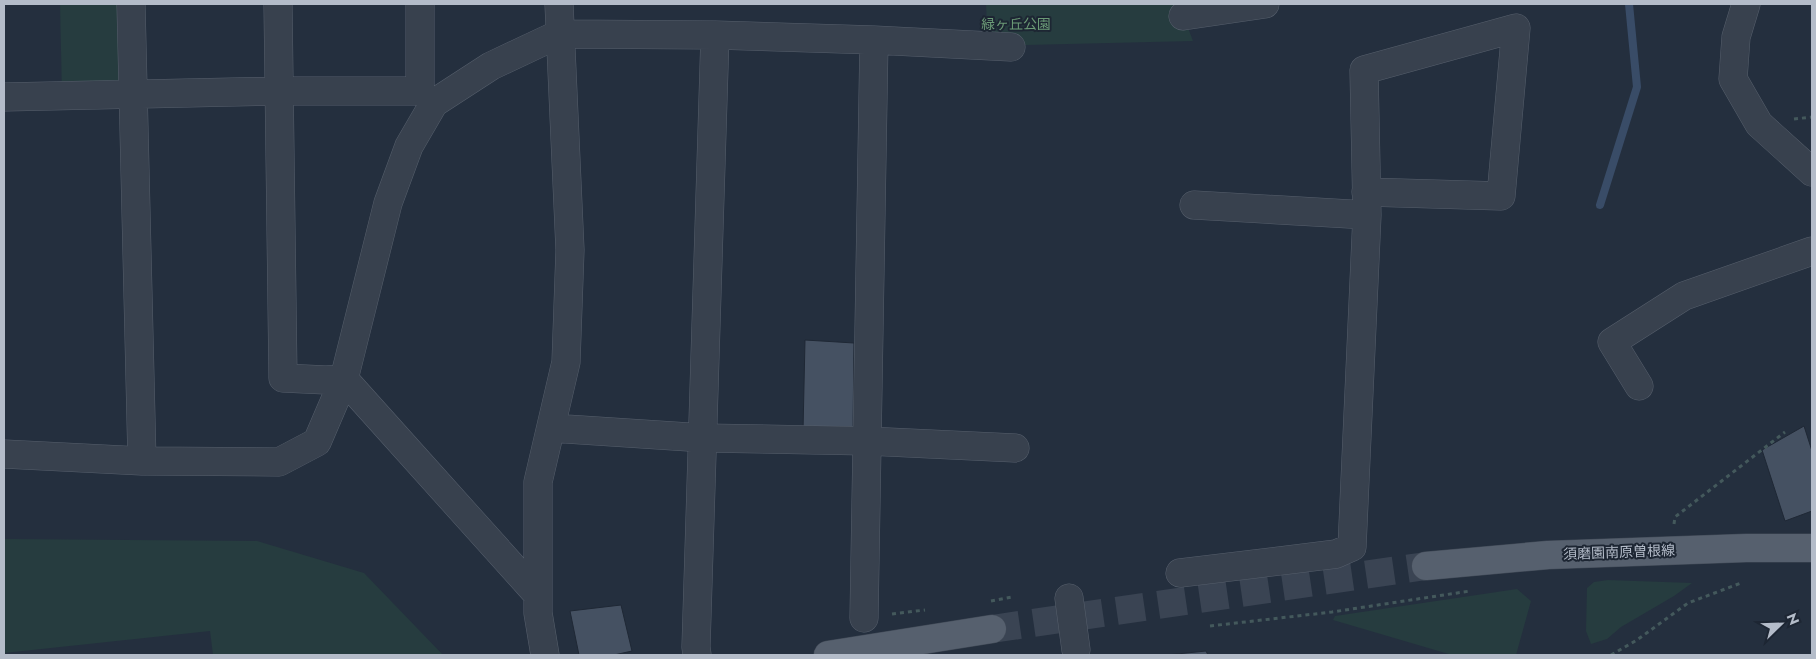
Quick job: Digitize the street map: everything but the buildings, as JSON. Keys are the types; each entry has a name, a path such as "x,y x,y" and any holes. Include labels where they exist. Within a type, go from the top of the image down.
{"main road":[{"name":"須磨園南原曽根線","path":"1426,566 1548,555 1746,548 1812,548"},
{"path":"828,655 992,629"}],"street":[{"path":"131,4 142,461"},
{"path":"278,4 282,378 326,380 344,378"},
{"path":"4,97 134,96 279,91 420,92 420,4"},
{"path":"544,655 538,613 538,482 566,362 570,250 559,4"},
{"path":"1183,16 1264,4"},
{"path":"1746,4 1736,38 1733,79 1759,124 1812,172"},
{"path":"1180,573 1336,554 1352,547 1366,203 1376,192 1501,196 1516,28 1364,70 1366,196 1367,206 1366,203 1194,205"},
{"path":"4,454 142,461 279,462 317,442 344,378 388,203 410,146 434,104 491,66 559,34 715,35 1011,46"},
{"path":"697,655 715,35"},
{"path":"864,618 874,40"},
{"path":"1639,386 1612,342 1684,296 1812,251"},
{"path":"344,378 538,594"},
{"path":"551,428 704,438 867,441 1015,448"},
{"path":"1069,598 1076,650"}],"path":[{"path":"1673,526 1675,517 1785,432"},
{"path":"1611,655 1636,640 1688,603 1742,583"},
{"path":"1210,626 1332,612 1472,591"}],"green space":[{"path":"60,4 131,4 133,95 62,96"},
{"name":"緑ヶ丘公園","path":"986,4 1179,4 1193,41 988,46"},
{"path":"4,539 257,541 364,573 443,655 213,655 210,631 4,653"},
{"path":"1608,580 1692,583 1674,596 1621,627 1607,639 1591,644 1586,631 1587,588 1594,582"},
{"path":"1517,589 1531,601 1516,655 1452,655 1333,620 1335,616"}],"waterway":[{"path":"1600,205 1637,87 1629,4"}],"tunnel":[{"path":"992,629 1426,566"}]}
